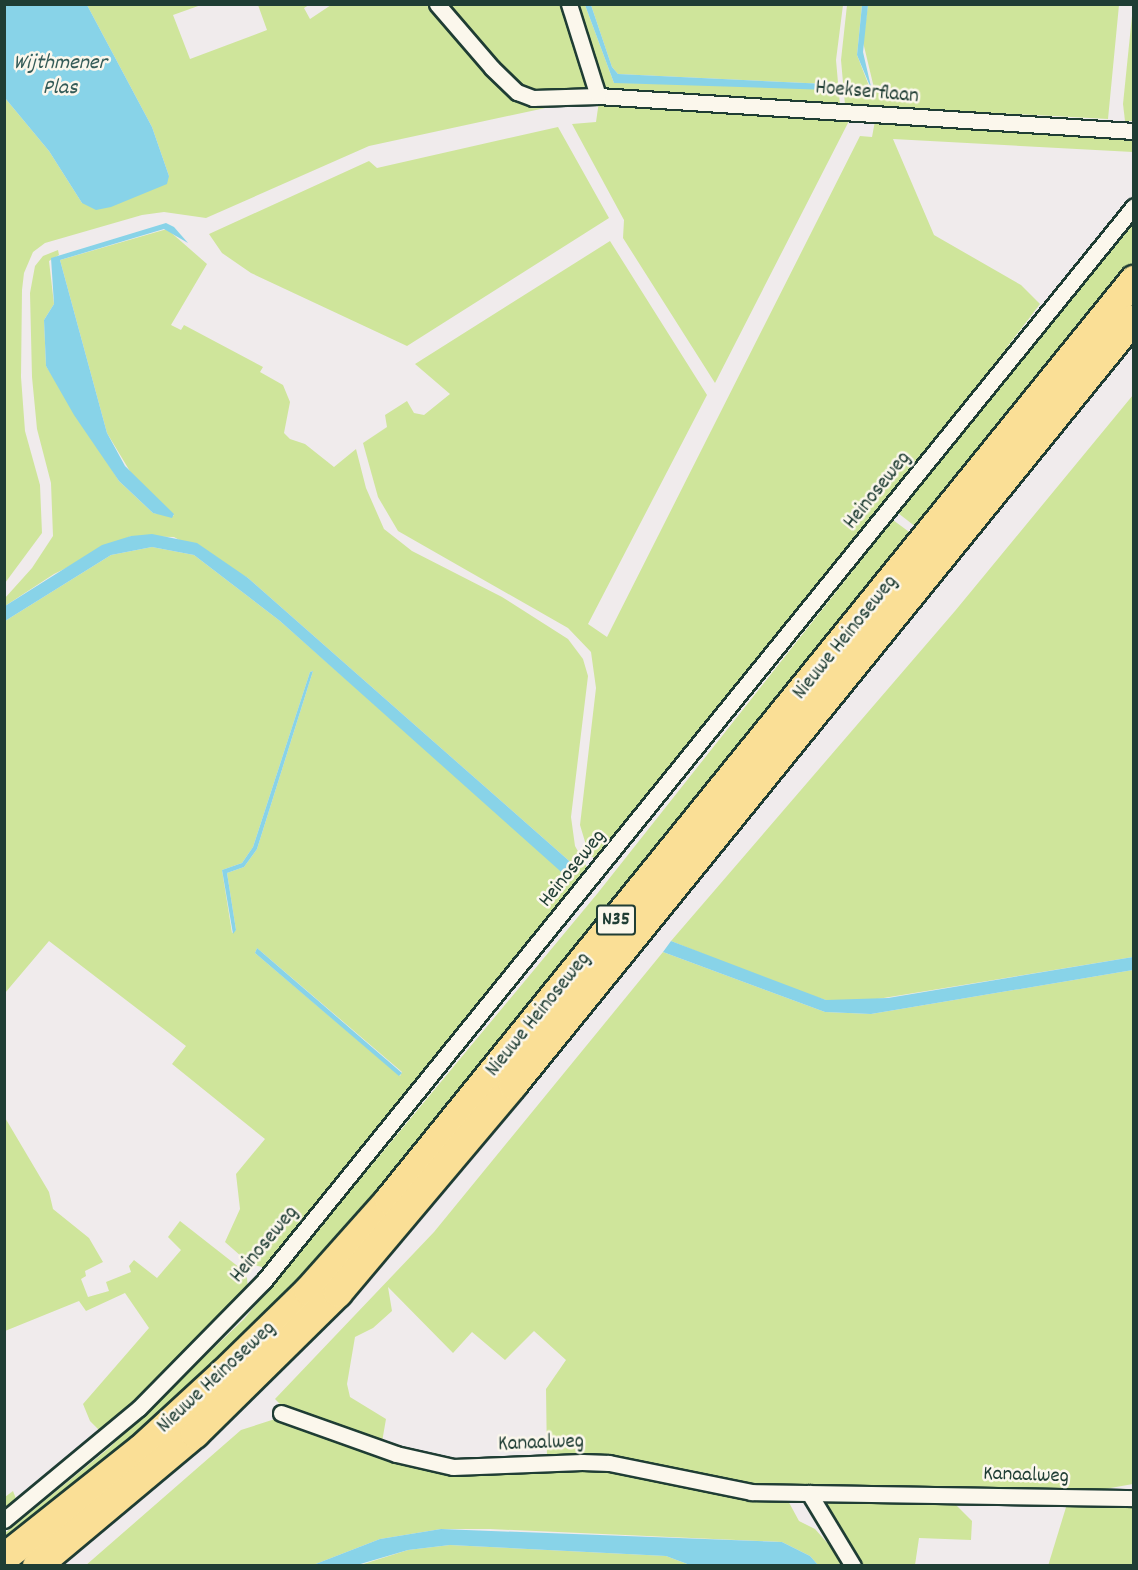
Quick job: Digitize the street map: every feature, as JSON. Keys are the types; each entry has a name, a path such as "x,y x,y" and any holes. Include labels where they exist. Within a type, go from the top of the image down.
{"highway":[{"name":"Nieuwe Heinoseweg","path":"4,1558 141,1449 216,1381 308,1291 359,1233 1134,280"},
{"name":"Nieuwe Heinoseweg","path":"37,1566 195,1434 338,1293 536,1058 1134,319"}],"street":[{"name":"Hoekserflaan","path":"437,4 472,48 517,92 533,98 595,96 1134,131"},
{"path":"569,4 595,96"},
{"name":"Heinoseweg","path":"4,1520 100,1443 175,1374 270,1274 1134,206"},
{"name":"Kanaalweg","path":"281,1413 396,1454 453,1467 609,1463 730,1490 1134,1498"},
{"path":"809,1493 853,1566"}],"green space":[{"path":"87,5 201,5 173,15 190,59 267,30 258,5 309,5 304,8 310,19 331,5 432,5 520,96 550,107 369,146 206,218 164,212 142,215 45,243 33,252 24,273 22,290 21,377 25,431 40,485 42,533 5,583 5,98 49,151 82,203 169,176 152,127"},
{"path":"445,5 563,5 590,90 543,93 524,87 510,77"},
{"path":"574,5 585,5 614,83 827,84 618,74 612,67 591,5 843,5 836,60 840,105 605,90"},
{"path":"847,5 862,5 857,55 871,91 874,88 863,42 868,5 1119,5 1108,119 845,105 841,60"},
{"path":"1133,6 1134,121 1125,121 1123,104"},
{"path":"599,101 849,121 715,383 623,238 624,220 572,124 596,122"},
{"path":"875,121 1133,135 1133,152 893,139 934,235 1021,285 1040,304 908,477 596,859 589,855 580,825 596,688 591,652 568,628 398,531 378,497 363,443 387,427 385,415 407,401 414,413 424,415 450,394 415,364 610,241 707,395 588,624 607,637 860,136 872,137"},
{"path":"558,127 609,218 407,346 251,273 222,253 209,234 369,161 377,168"},
{"path":"1133,217 1133,265 921,531 898,513"},
{"path":"167,229 207,264 171,325 181,330 184,325 263,367 260,372 283,385 290,402 284,433 290,439 305,444 334,467 356,449 366,488 384,529 412,551 502,597 568,639 583,659 588,676 571,817 575,846 589,871 266,1268 250,1264 225,1242 240,1209 236,1174 265,1139 172,1064 186,1046 49,941 5,993 5,621 111,555 152,547 194,555 280,621 458,778 576,867 248,578 174,537 131,536 54,574 5,606 5,598 32,568 53,536 51,483 37,429 32,377 30,293 35,266 43,256 58,250 59,255 49,261 54,304 44,320 46,366 119,481 153,513 174,516 134,478 107,433 60,260","holes":["313,671 257,849 244,867 227,873 236,930 232,933 222,870 242,863 253,847 310,672","257,948 402,1072 400,1076 255,953"]},
{"path":"1133,395 1133,957 859,1002 826,1000 795,991 671,941 955,611"},
{"path":"893,520 916,537 366,1212 179,1403 5,1547 5,1533 109,1448 244,1319 597,894"},
{"path":"663,952 825,1012 871,1014 1133,970 1133,1484 1071,1495 774,1490 547,1460 546,1389 566,1360 534,1331 505,1360 472,1332 453,1353 388,1287 392,1311 373,1328 355,1337 347,1384 350,1397 386,1419 382,1442 286,1410 275,1399 434,1232"},
{"path":"4,1116 49,1192 53,1209 89,1238 103,1262 85,1271 86,1276 81,1279 88,1297 109,1291 106,1282 131,1272 129,1266 134,1260 157,1278 181,1250 168,1237 180,1221 240,1268 247,1278 248,1290 191,1351 101,1432 90,1421 83,1404 149,1328 125,1293 86,1311 79,1301 5,1331"},
{"path":"275,1419 475,1472 611,1467 786,1497 799,1521 815,1529 847,1565 818,1565 810,1556 782,1542 490,1529 441,1529 380,1539 313,1565 85,1566 241,1430"},
{"path":"13,1491 18,1504 5,1514 5,1497"},
{"path":"950,1499 972,1521 971,1540 919,1538 915,1565 860,1565 823,1503 824,1500"},
{"path":"1133,1502 1133,1565 1048,1566 1067,1504"},
{"path":"450,1545 666,1556 690,1565 357,1566 408,1550"}],"water":[{"name":"Wijthmener Plas","path":"5,4 87,5 152,127 169,176 167,184 111,207 96,210 82,203 49,151 5,98"},
{"path":"585,5 591,5 612,67 618,74 827,84 830,90 614,83"},
{"path":"862,5 868,5 863,52 872,91 857,55"},
{"path":"166,223 174,227 188,243 164,229 60,260 107,433 125,466 174,514 172,518 153,513 119,481 74,415 46,366 44,320 54,304 51,258"},
{"path":"152,534 197,543 248,578 576,867 572,875 568,878 280,621 194,555 152,547 111,555 5,621 5,606 102,545 131,536"},
{"path":"313,671 257,849 244,867 227,873 236,930 233,934 222,870 242,863 253,847 310,672"},
{"path":"671,941 826,1000 888,998 1133,957 1133,970 871,1014 825,1012 663,952"},
{"path":"257,948 402,1073 399,1076 255,953"},
{"path":"441,1529 782,1542 810,1556 818,1565 690,1565 666,1556 450,1545 408,1550 357,1565 313,1565 380,1539"}]}
